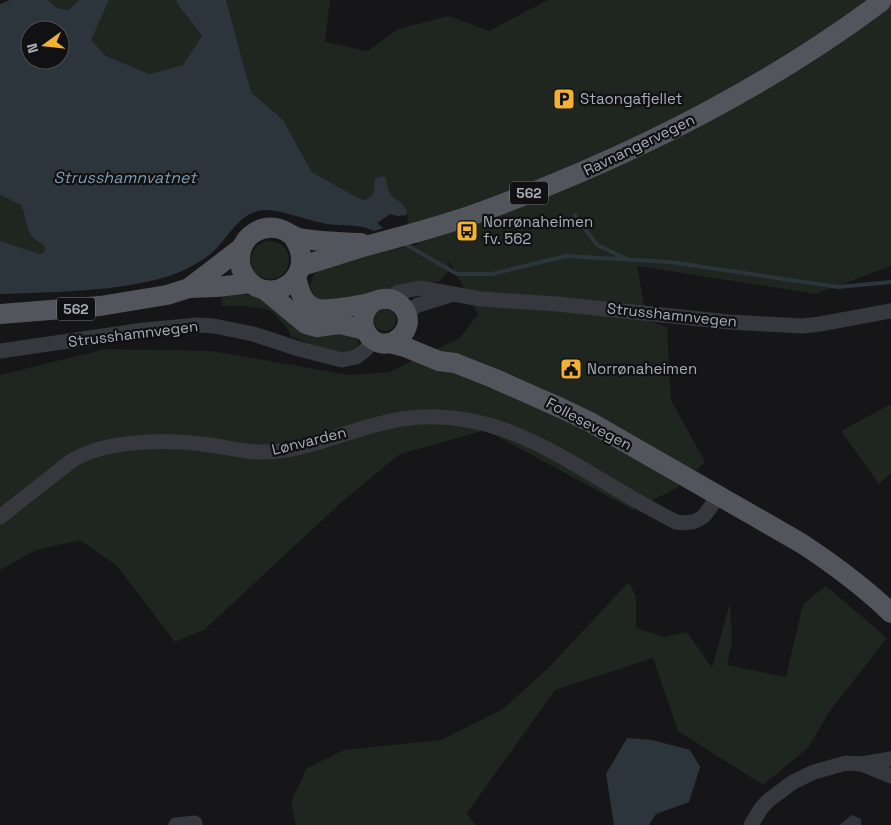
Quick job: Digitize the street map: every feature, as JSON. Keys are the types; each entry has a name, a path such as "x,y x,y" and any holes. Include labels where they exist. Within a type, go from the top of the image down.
{"main road":[{"name":"Ravnangervegen","path":"298,272 376,243 420,232 478,213 560,182 634,149 776,73 836,35 881,2"},
{"name":"562","path":"189,288 241,248 254,232 268,228 282,230 293,237"},
{"name":"Ravnangervegen","path":"293,237 376,243"},
{"path":"293,237 301,251 298,272 304,300 316,309 325,310 379,300 398,303 407,316 407,327 401,338 376,338 363,318 364,312 379,300"},
{"path":"241,248 240,263 242,271 258,286"},
{"name":"562","path":"0,314 128,303 167,295 189,288 258,286 279,289 291,282 298,272"},
{"name":"Follesevegen","path":"258,286 306,324 317,327 340,324 439,361 455,363"},
{"name":"Follesevegen","path":"407,316 423,340 455,363 510,385 590,422 718,495 833,564 864,588 891,614"}],"street":[{"name":"Strusshamnvegen","path":"379,300 399,292 420,288 481,299 557,304 729,322 802,326 891,311"},
{"name":"Strusshamnvegen","path":"407,316 418,305 452,295"},
{"name":"Strusshamnvegen","path":"0,351 144,330 198,325 214,326 254,334 299,349 342,360 356,357 376,338"},
{"name":"Lønvarden","path":"0,517 78,456 94,450 174,441 249,451 278,452 377,423 421,416 480,421 502,428 555,452 622,493 676,522 695,522 702,519 718,495"},
{"path":"751,825 762,807 793,782 814,772 846,763 861,764 891,759"},
{"path":"861,764 891,776"},
{"path":"176,825 195,823"}],"shaded area":[{"path":"48,0 79,0 68,10 57,8"},
{"path":"109,0 177,0 176,2 202,36 183,65 151,74 106,56 90,40"},
{"path":"226,0 330,0 325,42 368,51 398,29 449,16 489,31 548,0 891,0 891,266 816,294 637,266 647,321 667,327 671,400 705,462 677,488 633,510 486,430 400,454 345,499 204,630 175,642 117,566 80,540 36,550 0,570 0,375 106,349 212,351 349,375 389,372 460,338 478,314 449,261 448,272 440,281 433,283 412,283 326,303 315,297 310,287 314,274 319,269 352,258 420,244 407,241 407,213 400,203 390,195 387,189 365,200 358,198 312,172 283,120 251,92"},
{"path":"0,195 21,205 30,232 33,237 44,245 43,253 40,254 0,241"},
{"path":"270,241 284,246 289,260 284,274 270,279 256,274 251,260 256,246"},
{"path":"221,295 251,295 358,337 358,345 353,350 346,352 326,350 291,336 288,329 270,310 246,306 222,306"},
{"path":"385,309 393,312 396,320 393,328 385,331 377,328 374,320 377,312"},
{"path":"891,404 891,473 879,484 841,431"},
{"path":"629,582 636,597 636,628 664,637 687,632 712,668 730,603 732,642 727,665 786,677 803,604 826,586 887,638 829,712 808,748 763,785 678,731 653,658 555,690 467,813 475,825 296,825 291,802 307,768 344,750 441,740 503,709 548,668"}],"water":[{"name":"Strusshamnvatnet","path":"10,0 48,0 57,8 68,10 79,0 109,0 91,40 106,56 150,74 183,65 202,36 176,2 177,0 226,0 251,92 283,120 312,172 358,198 365,200 373,195 375,179 382,176 386,178 389,192 407,211 406,215 397,216 390,214 377,223 383,228 374,231 356,226 316,222 278,211 264,210 248,215 204,259 166,277 125,286 62,292 0,294 0,241 40,254 43,253 45,248 30,232 21,205 0,195 0,4"},
{"path":"627,738 652,740 690,750 700,767 689,802 656,814 649,825 614,825 606,774"},
{"path":"852,815 861,819 861,825 839,825"}],"waterway":[{"path":"575,215 597,245 627,259"},
{"path":"403,243 457,274 492,274 566,256 670,262 838,287 891,282"}],"place":[{"name":"Staongafjellet","path":"564,99"},
{"name":"Norrønaheimen fv. 562","path":"467,231"},
{"name":"Norrønaheimen","path":"571,369"}]}
